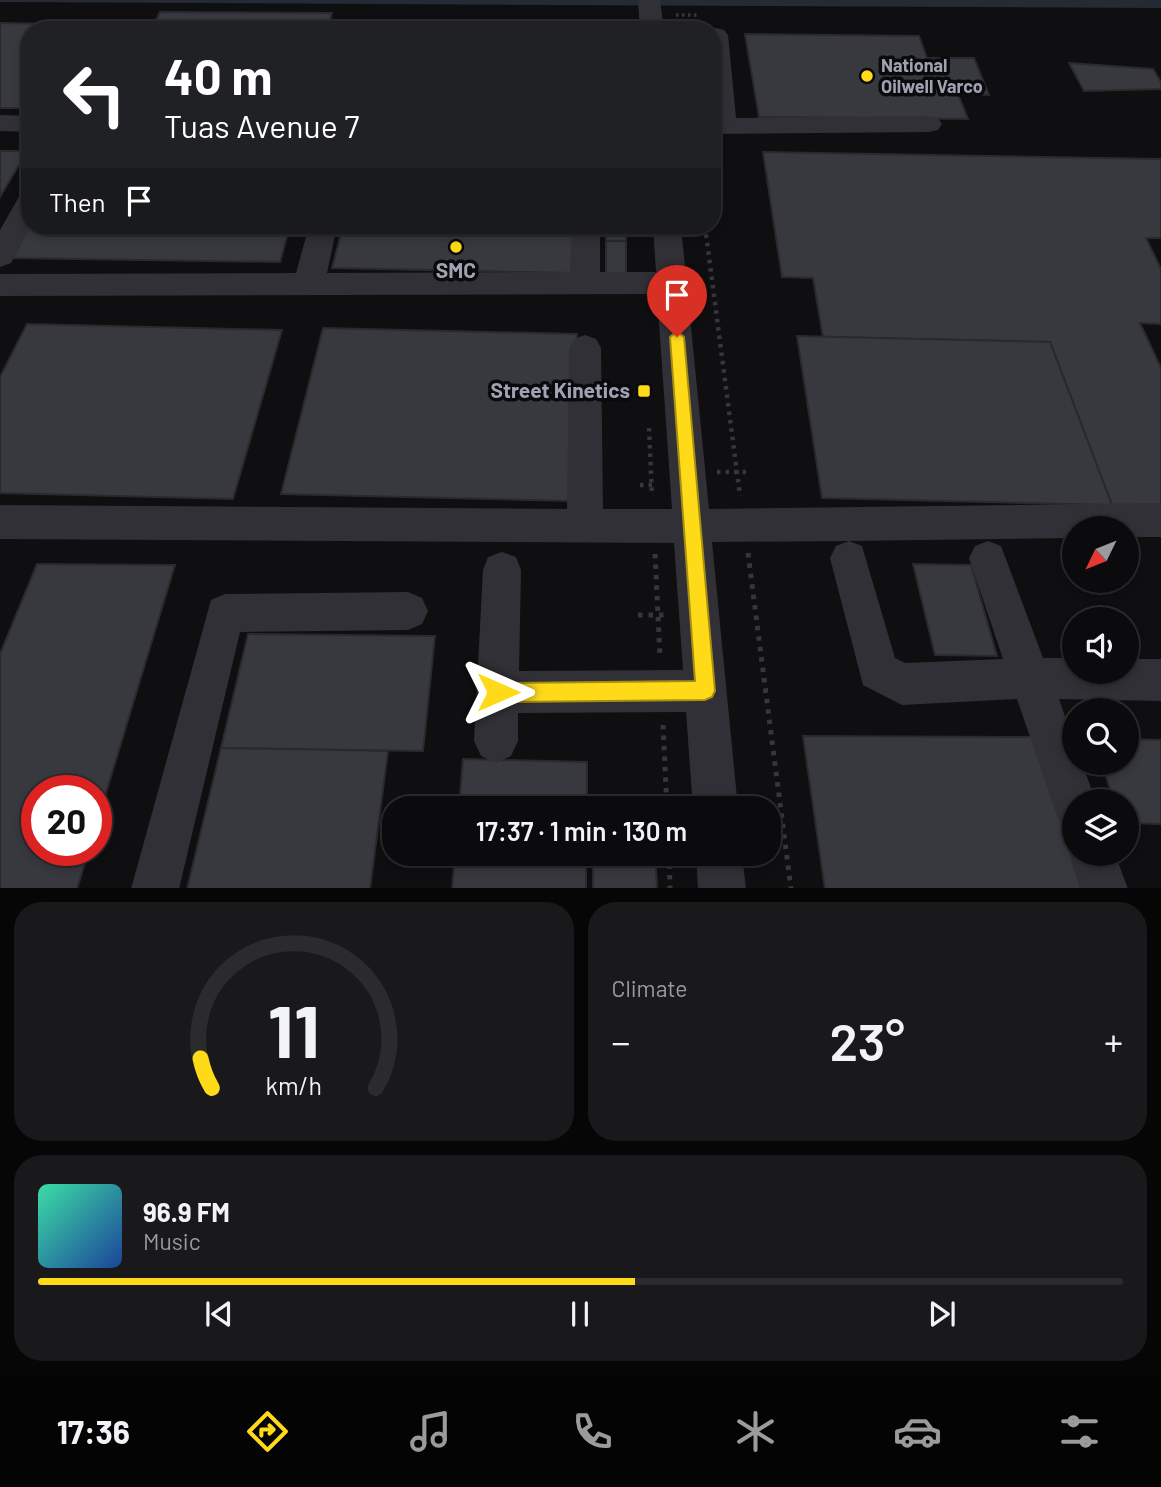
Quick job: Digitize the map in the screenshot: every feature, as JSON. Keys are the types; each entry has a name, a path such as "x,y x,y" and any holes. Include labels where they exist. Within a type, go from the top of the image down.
{"street":[{"path":"649,0 651,21"},
{"path":"0,123 21,124"},
{"path":"721,126 929,124"},
{"path":"0,144 21,144"},
{"path":"0,256 21,218"},
{"path":"309,283 321,235"},
{"path":"585,283 586,235"},
{"path":"668,235 714,796"},
{"path":"0,285 672,283"},
{"path":"585,348 585,525"},
{"path":"0,522 692,526 1161,520"},
{"path":"849,558 878,671 902,684 1031,678 1161,680"},
{"path":"989,558 1069,789"},
{"path":"496,741 502,570"},
{"path":"155,888 225,613 408,611"},
{"path":"498,692 705,691"},
{"path":"720,866 722,888"},
{"path":"1096,866 1104,888"}],"path":[{"path":"669,866 670,888"}],"shaded area":[{"path":"1161,0 1161,8 0,2"}],"building":[{"path":"160,12 332,13 330,21 156,21"},
{"path":"0,23 21,23 21,108 0,108"},
{"name":"National Oilwell Varco","path":"745,34 919,36 927,58 974,58 989,95 958,94 968,119 759,117"},
{"path":"1069,63 1153,69 1161,82 1161,89 1084,91"},
{"path":"0,151 21,151 21,161 0,197"},
{"path":"763,152 1161,159 1161,238 1146,238 1161,269 1161,324 1140,323 1161,368 1161,507 1112,505 1050,342 823,337 813,278 782,277"},
{"path":"25,235 288,235 280,262 12,258"},
{"name":"SMC","path":"341,235 575,235 573,273 332,268"},
{"path":"606,235 626,235 626,241 606,241"},
{"path":"606,241 626,241 626,273 606,273"},
{"path":"27,324 282,330 233,499 0,493 0,377"},
{"path":"323,328 577,334 571,501 281,494"},
{"path":"797,336 1050,342 1112,505 822,498"},
{"path":"37,564 175,565 111,775 21,775 21,866 84,866 77,888 0,888 0,654"},
{"path":"913,564 971,565 997,656 935,655"},
{"path":"248,634 435,636 423,751 221,748"},
{"path":"803,736 1045,737 1062,796 1062,866 1083,866 1090,888 825,888"},
{"path":"1139,739 1161,740 1161,824 1139,823 1139,789 1110,789 1106,775 1139,775"},
{"path":"221,748 388,751 370,888 187,888"},
{"path":"463,759 587,762 587,796 460,796"},
{"path":"454,866 586,866 586,888 452,888"},
{"path":"593,867 656,867 657,888 593,888"}],"place":[{"name":"National Oilwell Varco","path":"867,76"},
{"name":"SMC","path":"456,247"},
{"name":"Street Kinetics","path":"644,391"}],"route":[{"path":"498,692 705,691 677,337"}]}
